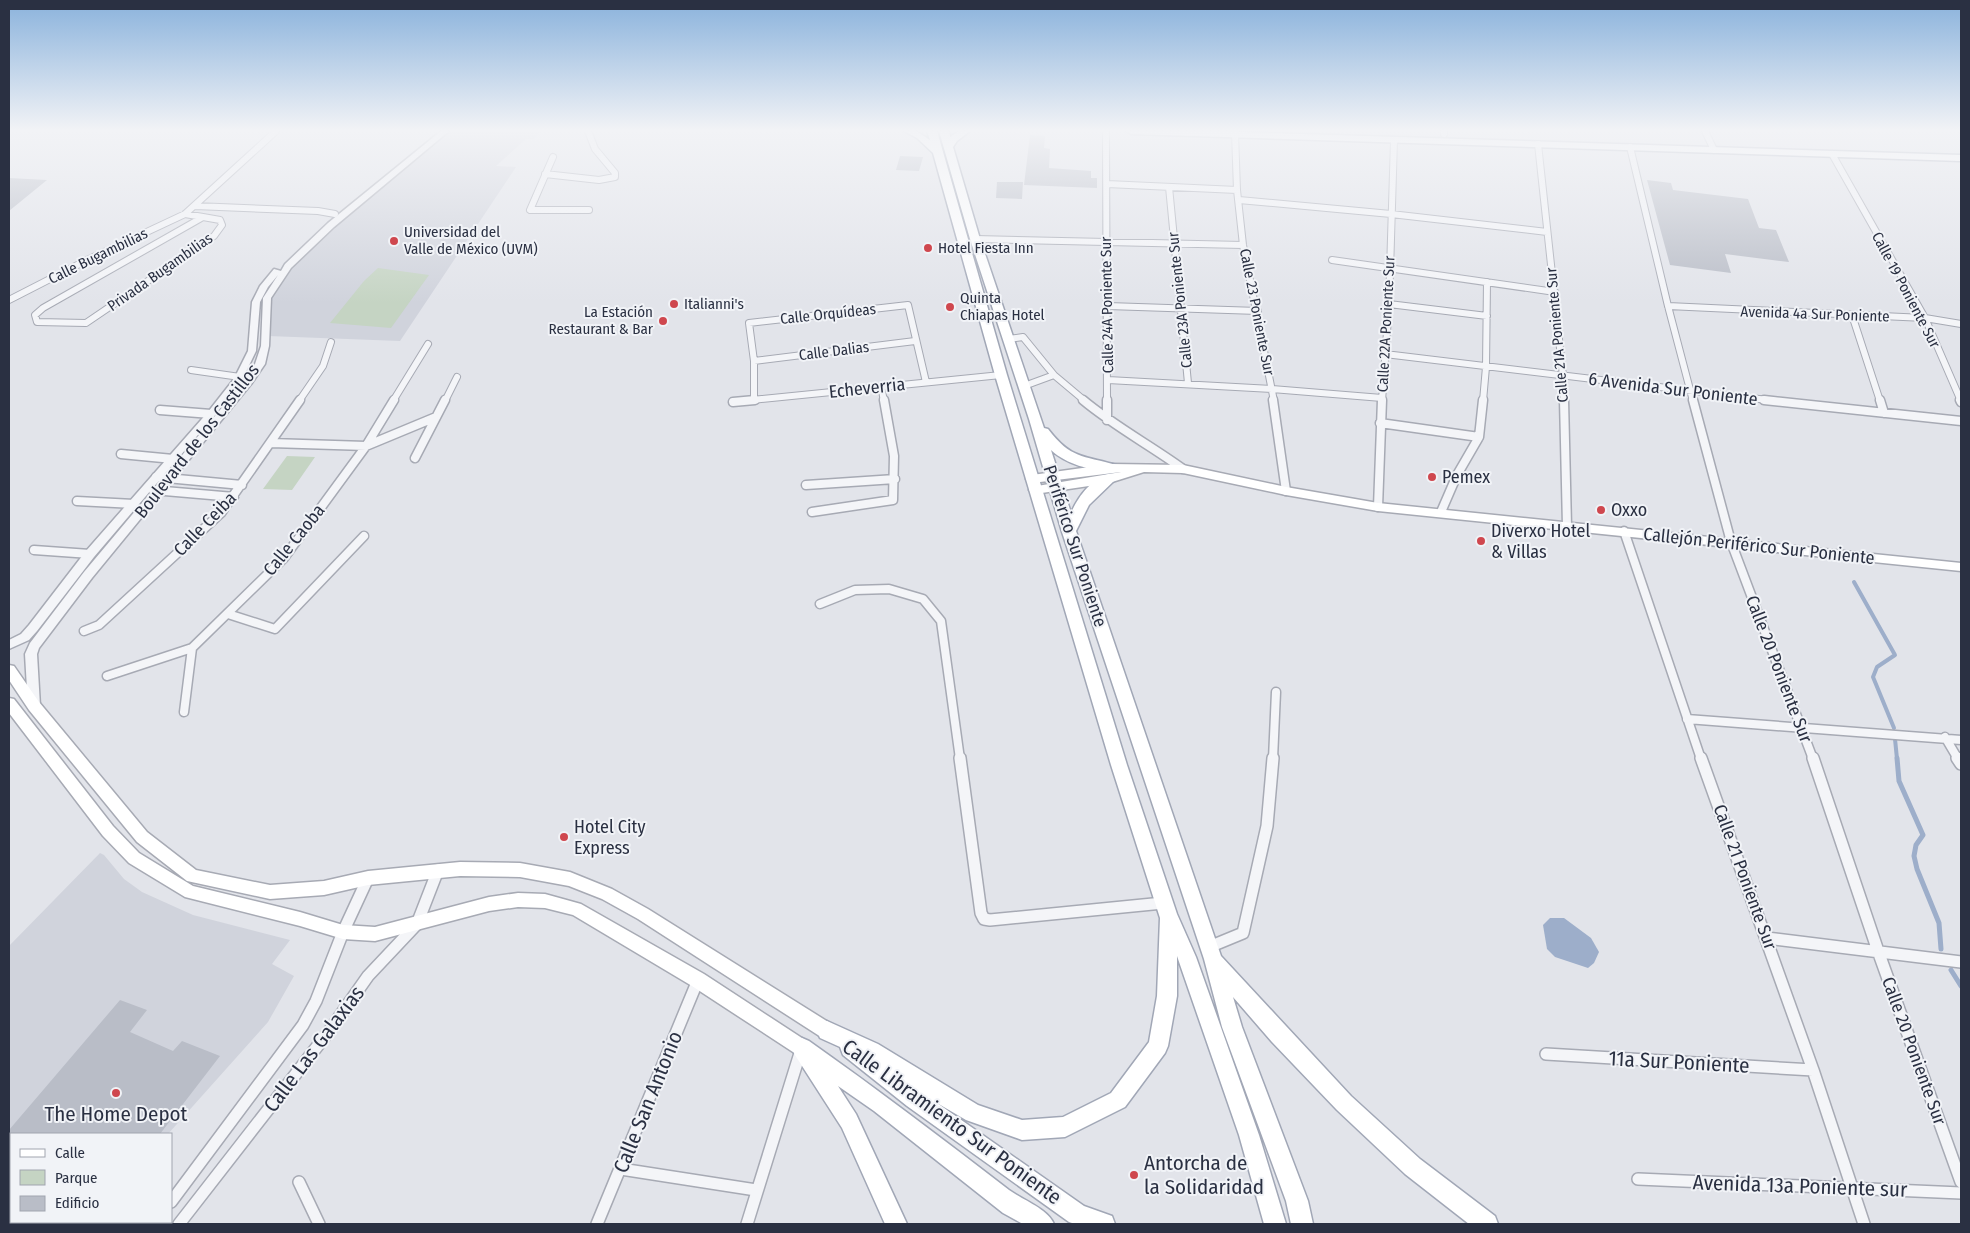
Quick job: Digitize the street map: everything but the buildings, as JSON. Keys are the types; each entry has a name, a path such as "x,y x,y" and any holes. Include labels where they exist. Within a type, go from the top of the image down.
{"main road":[{"name":"Periférico Sur Poniente","path":"954,189 969,238 1001,375 1119,765 1166,909"},
{"name":"Periférico Sur Poniente","path":"969,238 1024,386 1070,532 1211,953 1232,1027 1297,1201 1302,1224"},
{"path":"1035,419 1053,446 1068,458 1110,473 1128,476 1143,470 1183,469"},
{"name":"Callejón Periférico Sur Poniente","path":"1183,469 1286,491 1378,507 1961,567"},
{"path":"1034,484 1110,473"},
{"path":"1070,532 1086,496 1110,473"},
{"path":"9,670 34,706 142,837 192,876 270,892 324,888 368,878 438,870 498,868 570,879 607,894 702,950 827,1031 871,1051 973,1113 1022,1130 1065,1127 1118,1100 1158,1046 1166,996 1166,909"},
{"path":"9,703 108,831 134,858 190,892 300,919 343,932 375,934 490,904 518,900 546,901 576,909 698,980 800,1057 849,1121 896,1224"},
{"path":"1166,909 1187,957 1249,1135 1274,1224"},
{"path":"1211,953 1252,1005 1360,1120 1446,1195 1487,1224"},
{"name":"Calle Libramiento Sur Poniente","path":"827,1031 914,1099 1077,1214 1104,1224"},
{"name":"Calle Libramiento Sur Poniente","path":"800,1057 881,1104 1011,1205 1043,1224"}],"street":[{"name":"Calle Bugambilias","path":"9,300 89,258 185,214 214,189"},
{"name":"Boulevard de los Castillos","path":"9,645 25,637 33,628 90,554 231,389 240,376 252,351 256,302 264,286 288,259 335,214 369,189"},
{"name":"Boulevard de los Castillos","path":"34,706 31,654 34,646 88,575 242,389 260,364 265,346 267,298 282,274 297,256 370,189"},
{"path":"539,189 530,210 589,210"},
{"name":"Calle 24A Poniente Sur","path":"1107,189 1107,420"},
{"name":"Calle 23A Poniente Sur","path":"1168,189 1182,309 1188,383"},
{"path":"1203,189 1237,190"},
{"name":"Calle 22A Poniente Sur","path":"1378,507 1380,423 1389,304 1392,189"},
{"name":"Calle 21A Poniente Sur","path":"1543,189 1563,376 1567,526"},
{"name":"Calle 20 Poniente Sur","path":"1640,189 1668,306 1731,542 1803,729 1878,951 1961,1182"},
{"name":"Calle 19 Poniente Sur","path":"1852,189 1925,318 1961,402"},
{"name":"Calle 23 Poniente Sur","path":"1237,190 1243,245 1258,311 1272,388 1286,491"},
{"path":"1239,200 1391,214 1547,232"},
{"path":"195,206 318,211 335,214"},
{"name":"Privada Bugambilias","path":"185,214 203,217 220,220 222,225 220,230 86,323 37,322 35,315 43,308 203,217"},
{"path":"969,238 1243,245"},
{"path":"1332,260 1555,292"},
{"path":"1441,512 1457,475 1479,437 1486,367 1487,282"},
{"path":"1389,304 1487,316"},
{"name":"Calle Orquídeas","path":"754,361 749,322 908,305 915,341"},
{"path":"1108,306 1258,311"},
{"name":"Avenida 4a Sur Poniente","path":"1668,306 1925,318 1961,324"},
{"path":"1852,315 1884,413"},
{"name":"Callejón Periférico Sur Poniente","path":"1008,339 1023,337 1054,375 1107,420 1157,450 1183,469"},
{"path":"915,341 926,382"},
{"name":"Calle Dalias","path":"754,361 915,341"},
{"name":"Calle Ceiba","path":"84,631 99,626 221,513 234,497 323,366 331,342"},
{"name":"Calle Caoba","path":"107,676 192,648 284,558 366,446 428,344"},
{"name":"6 Avenida Sur Poniente","path":"1385,354 1691,392 1961,421"},
{"path":"754,361 754,399"},
{"path":"191,370 240,376"},
{"name":"Echeverria","path":"733,402 1001,375"},
{"path":"1024,386 1054,375"},
{"path":"415,458 457,377"},
{"path":"1108,380 1272,388 1382,398"},
{"path":"812,512 893,500 895,450 881,386"},
{"path":"231,389 242,389"},
{"path":"160,410 211,414"},
{"path":"271,443 366,446 436,417"},
{"path":"1380,423 1479,437"},
{"path":"120,454 173,459"},
{"path":"156,477 242,485"},
{"path":"806,485 895,479"},
{"path":"145,490 234,497"},
{"path":"77,502 134,504"},
{"name":"Calle 21 Poniente Sur","path":"1624,531 1688,719 1813,1070 1864,1224"},
{"path":"228,614 275,629 364,536"},
{"path":"34,550 90,554"},
{"path":"820,604 855,590 889,589 923,599 941,621 980,912 984,918 990,920 1166,909"},
{"path":"184,712 192,648"},
{"path":"1211,953 1243,932 1267,826 1273,764 1276,692"},
{"path":"1688,719 1961,740"},
{"path":"1945,738 1961,764"},
{"name":"Calle Las Galaxias","path":"179,1224 330,1030 368,976 417,924 438,870"},
{"name":"Calle Las Galaxias","path":"172,1201 303,1025 316,1001 343,932 368,878"},
{"path":"1767,938 1961,962"},
{"name":"Calle San Antonio","path":"597,1224 698,980"},
{"name":"11a Sur Poniente","path":"1546,1054 1813,1070"},
{"path":"747,1224 756,1190 800,1057"},
{"path":"620,1168 756,1190"},
{"name":"Avenida 13a Poniente sur","path":"1638,1179 1961,1192"},
{"path":"299,1182 318,1224"}],"shaded area":[{"name":"Universidad del Valle de México (UVM)","path":"380,189 502,189 400,341 268,336 270,302 286,273 340,222"},
{"path":"100,853 104,855 124,879 142,892 193,915 290,940 272,964 294,976 268,1022 169,1133 10,1133 10,1223 96,1224 9,1224 9,946"}],"green space":[{"path":"378,268 429,275 391,328 330,323 364,281"},
{"path":"287,456 315,457 292,490 263,489"}],"water":[{"path":"1550,918 1564,918 1591,938 1599,952 1594,963 1588,968 1555,957 1547,949 1543,925"}],"waterway":[{"path":"1854,582 1895,655 1877,667 1873,677 1894,728"},
{"path":"1895,739 1897,759"},
{"path":"1897,758 1899,781 1923,835 1916,845 1914,856 1917,869 1939,923 1941,949"},
{"path":"1951,970 1961,986"}],"place":[{"name":"Universidad del Valle de México (UVM)","path":"394,241"},
{"name":"Hotel Fiesta Inn","path":"928,248"},
{"name":"Italianni's","path":"674,304"},
{"name":"Quinta Chiapas Hotel","path":"950,307"},
{"name":"La Estación Restaurant & Bar","path":"663,321"},
{"name":"Pemex","path":"1432,477"},
{"name":"Oxxo","path":"1601,510"},
{"name":"Diverxo Hotel & Villas","path":"1481,541"},
{"name":"Hotel City Express","path":"564,837"},
{"name":"The Home Depot","path":"116,1093"},
{"name":"Antorcha de la Solidaridad","path":"1134,1175"}]}
